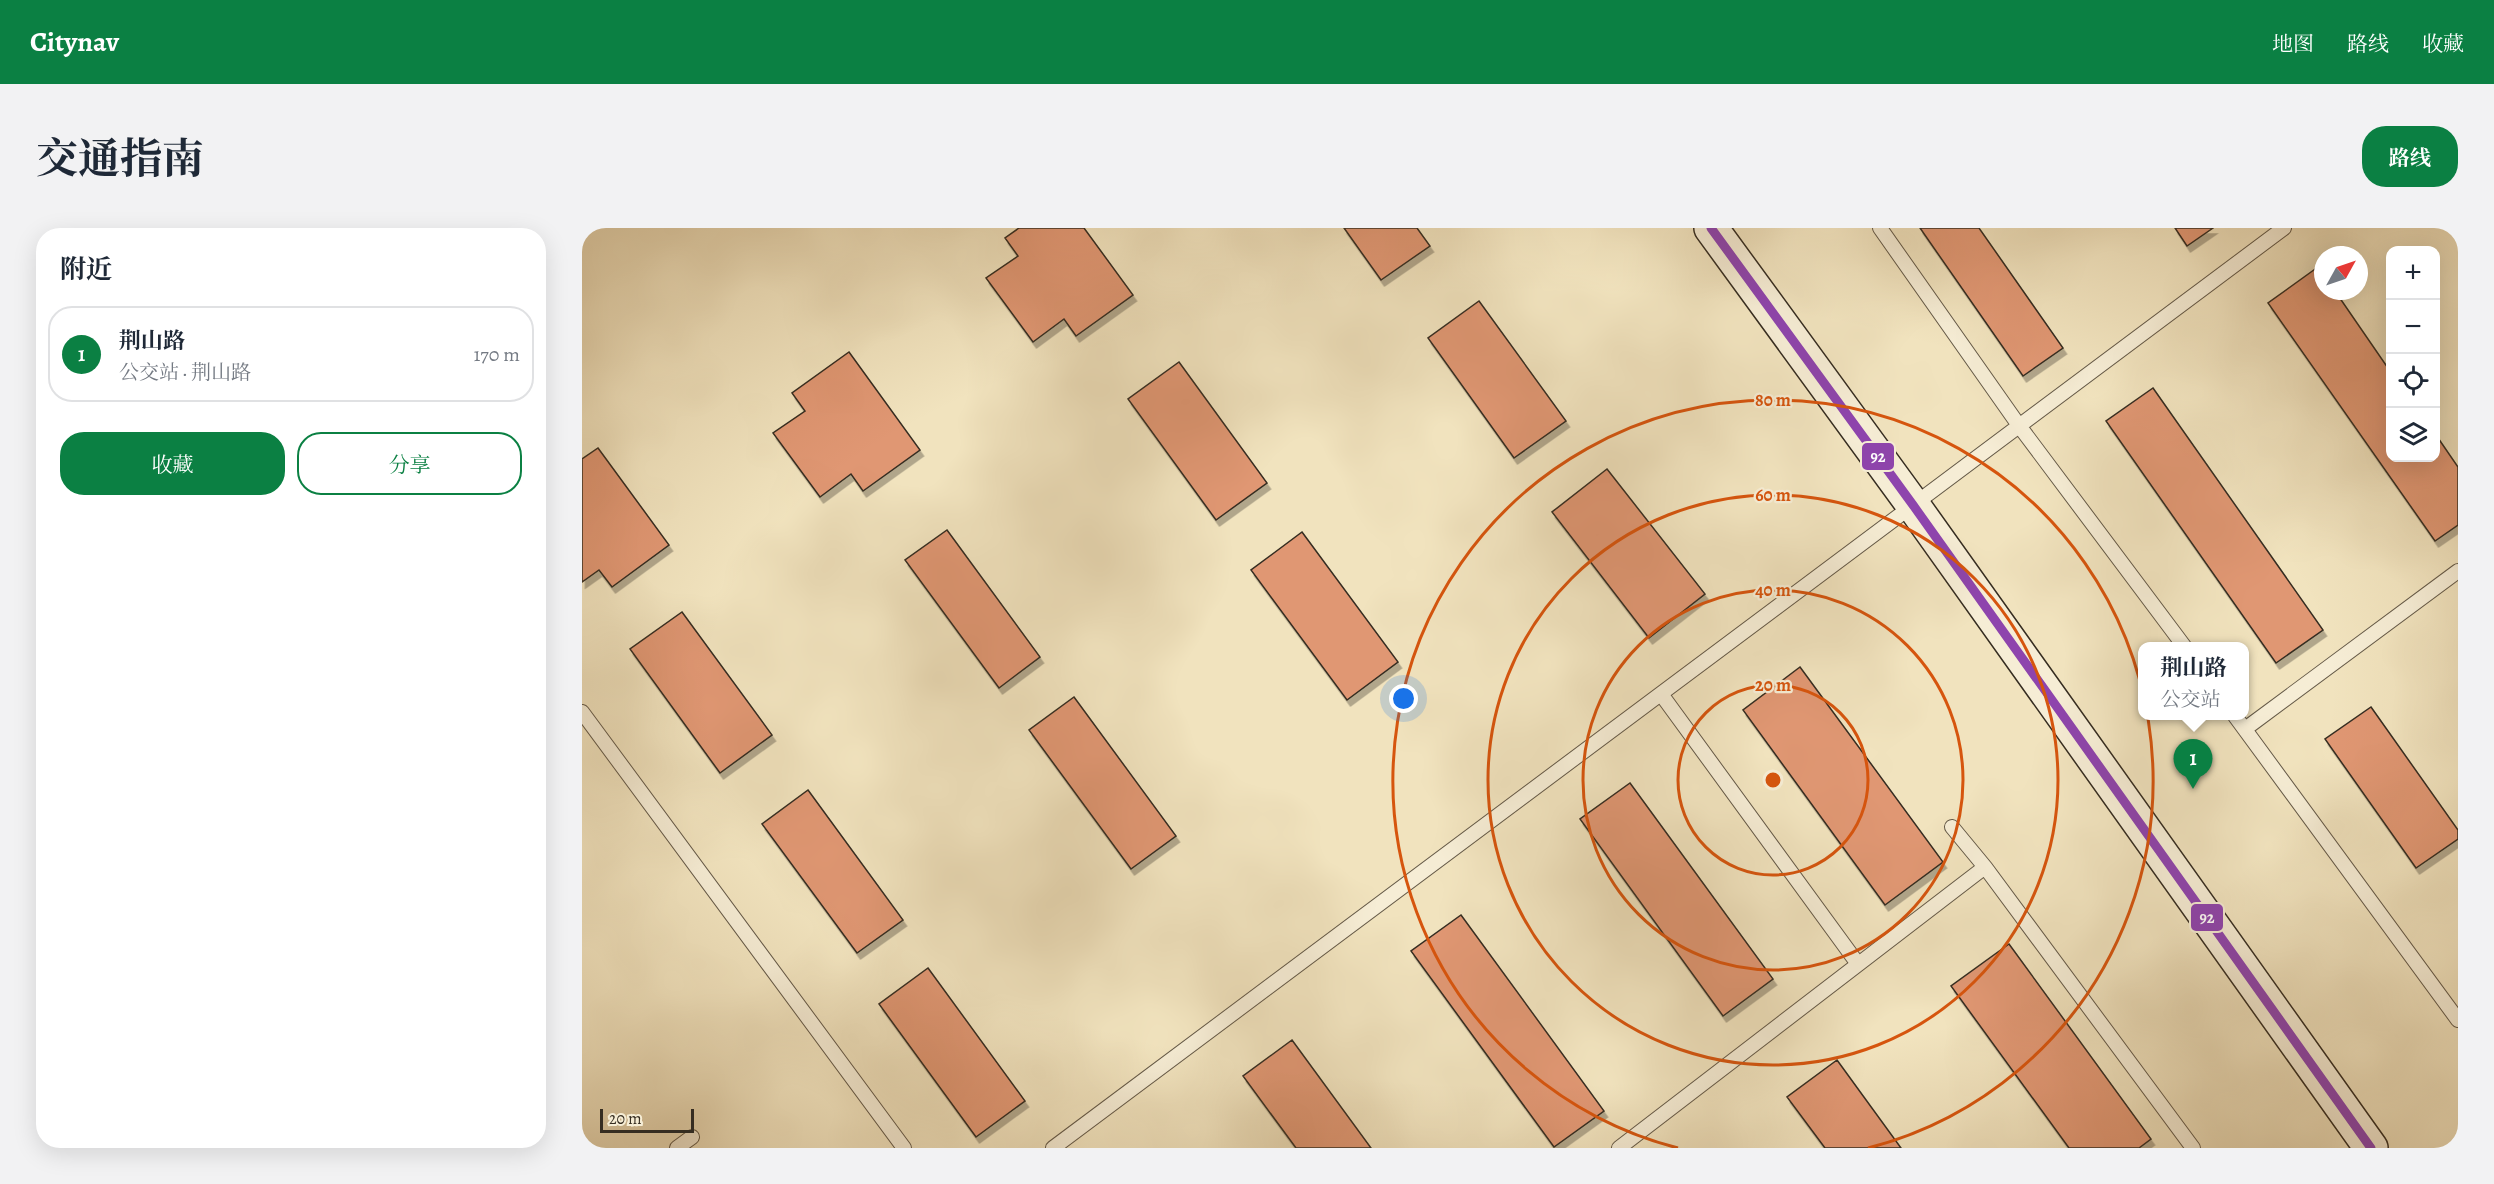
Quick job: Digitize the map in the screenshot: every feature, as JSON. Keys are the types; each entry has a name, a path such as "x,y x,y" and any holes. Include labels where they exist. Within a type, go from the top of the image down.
{"street":[{"path":"1711,228 1914,506 2371,1148"}],"lane":[{"path":"1880,228 2020,427 2181,642"},
{"path":"1053,1148 2284,228"},
{"path":"2245,729 2458,571"},
{"path":"1661,694 1858,964"},
{"path":"582,712 904,1148"},
{"path":"2238,720 2458,1020"},
{"path":"1952,827 1985,867 2190,1147"},
{"path":"1619,1148 1985,867"},
{"path":"677,1148 692,1137"}],"building":[{"path":"1019,228 1084,228 1133,295 1076,336 1064,319 1033,342 986,278 1018,256 1005,238"},
{"path":"1344,228 1417,228 1430,246 1381,280"},
{"path":"1920,228 1979,228 2063,348 2023,376"},
{"path":"2175,228 2213,228 2187,246"},
{"path":"2314,270 2314,300 2341,300 2386,365 2386,462 2440,462 2440,441 2458,467 2458,525 2435,541 2268,303"},
{"path":"1479,301 1566,421 1514,458 1428,338"},
{"path":"849,352 920,450 863,491 851,474 820,497 773,433 805,411 792,393"},
{"path":"1179,362 1267,483 1216,520 1128,399"},
{"path":"2153,388 2323,630 2276,663 2106,421"},
{"path":"598,448 669,545 612,587 599,570 582,582 582,459"},
{"path":"1607,469 1705,594 1649,638 1552,512"},
{"path":"947,530 1040,657 999,688 905,560"},
{"path":"1302,532 1398,662 1347,700 1251,570"},
{"path":"682,612 772,735 720,773 630,649"},
{"path":"1800,667 1943,862 1885,905 1743,710"},
{"path":"1074,697 1176,836 1131,869 1029,730"},
{"path":"2371,707 2458,830 2458,839 2416,868 2325,739"},
{"path":"1630,783 1773,979 1723,1016 1580,819"},
{"path":"808,790 903,920 857,953 762,824"},
{"path":"1461,915 1604,1111 1554,1147 1411,951"},
{"path":"2009,944 2151,1139 2139,1148 2069,1148 1951,986"},
{"path":"928,968 1025,1101 976,1137 879,1004"},
{"path":"1292,1040 1371,1148 1296,1148 1243,1076"},
{"path":"1837,1060 1901,1148 1825,1148 1787,1097"}],"transit line":[{"name":"92","path":"1711,228 1913,505 2371,1148"}],"place":[{"name":"荆山路","path":"2193,789"}]}
